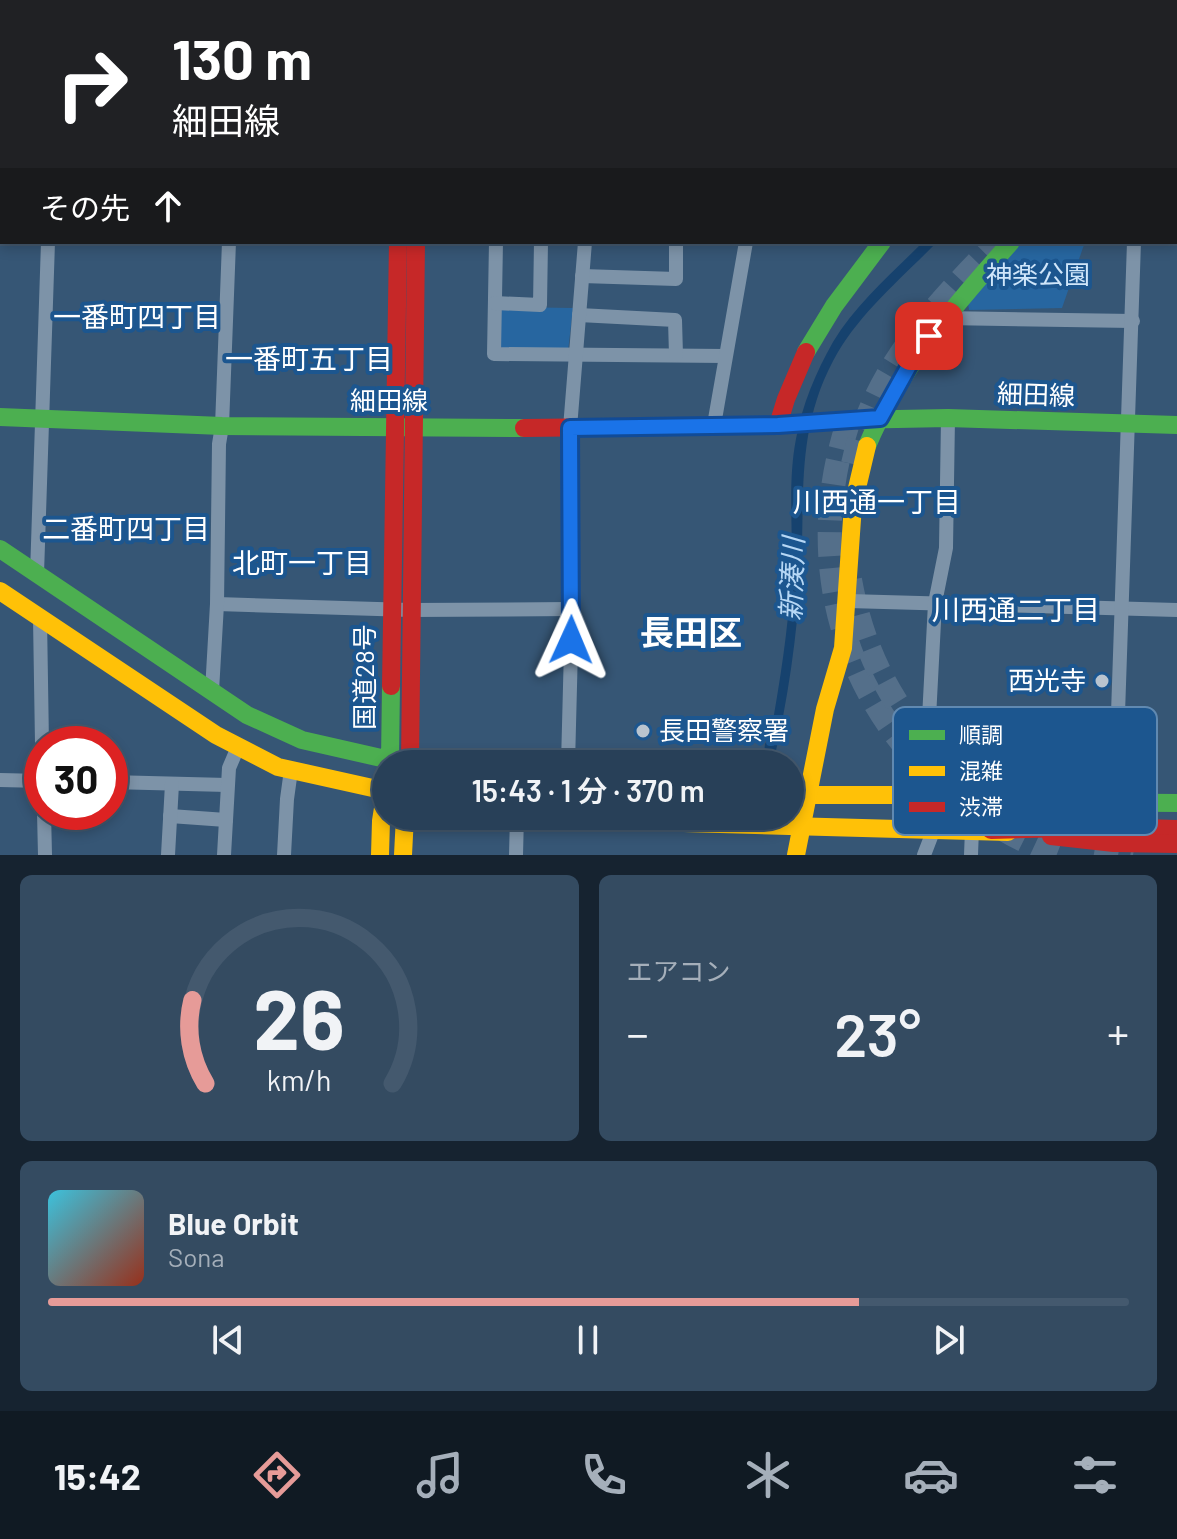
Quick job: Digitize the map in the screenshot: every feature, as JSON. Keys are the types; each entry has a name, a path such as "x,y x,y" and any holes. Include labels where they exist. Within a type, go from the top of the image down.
{"main road":[{"name":"国道28号","path":"398,244 394,428 401,609 399,750"},
{"name":"国道28号","path":"401,609 414,426 416,244"},
{"path":"778,425 786,391 817,332 845,289 880,244"},
{"path":"804,773 842,651 848,601 850,528 857,481 880,418 915,355 1009,244"},
{"name":"細田線","path":"0,417 222,426 394,428 778,425 880,418 1177,425"},
{"name":"国道28号","path":"0,549 247,715 302,740 372,757"},
{"path":"0,591 238,747 278,767 372,787"},
{"path":"804,795 893,795"},
{"path":"1157,803 1177,803"},
{"path":"1157,819 1177,820"},
{"path":"804,825 893,828"},
{"path":"1157,828 1177,829"},
{"path":"380,855 381,830"},
{"path":"403,855 404,830"},
{"path":"795,830 796,855"},
{"path":"1021,835 1114,849 1177,844"}],"street":[{"path":"37,574 48,244"},
{"path":"212,691 229,244"},
{"path":"496,244 494,354 725,356"},
{"path":"495,303 540,305 541,244"},
{"path":"568,750 572,609 570,428 585,244"},
{"path":"582,276 676,279 676,244"},
{"path":"714,425 746,244"},
{"path":"1119,707 1134,244"},
{"path":"579,315 675,320 676,355"},
{"path":"944,318 1133,321"},
{"path":"930,707 935,603 946,548 948,418"},
{"path":"848,601 1177,610"},
{"path":"217,604 401,609 572,609"},
{"path":"40,618 42,726"},
{"path":"224,855 229,768 238,747"},
{"path":"284,855 291,770"},
{"path":"0,780 24,781"},
{"path":"128,783 227,785"},
{"path":"168,855 172,784"},
{"path":"170,816 226,820"},
{"path":"44,830 45,855"},
{"path":"516,855 517,830"},
{"path":"924,855 932,835"},
{"path":"971,855 979,835"}],"green space":[{"name":"神楽公園","path":"1020,244 1084,244 1062,308 969,310 968,303"},
{"path":"505,307 573,308 568,351 505,350 498,345 500,312"}],"water":[{"name":"新湊川","path":"921,244 935,244 854,328 821,387 813,413 805,464 801,571 791,668 776,750 764,750 771,732 788,618 792,563 792,474 796,439 810,389 833,342 852,315"}],"tunnel":[{"path":"853,464 862,431 891,370 929,317 996,244"},
{"path":"847,426 832,494 831,561 842,624 864,683 893,729"},
{"path":"850,580 870,649 900,707"},
{"path":"1017,835 1057,855"},
{"path":"1095,848 1133,855"}],"traffic: fast":[{"path":"806,352 834,306 880,244"},
{"path":"867,446 912,363 1009,244"},
{"path":"0,417 222,426 524,428"},
{"path":"846,420 948,418 1177,425"},
{"path":"778,425 846,420"},
{"path":"0,549 247,715 302,740 390,760 391,686"},
{"path":"1157,803 1177,803"}],"traffic: slow":[{"path":"796,855 825,709 843,648 853,505 867,446"},
{"path":"0,591 216,735 278,767 372,788"},
{"path":"804,795 893,795"},
{"path":"804,826 893,829"},
{"path":"380,855 381,830"},
{"path":"403,855 404,830"}],"traffic: jam":[{"path":"391,686 398,244"},
{"path":"410,750 416,244"},
{"path":"524,428 778,425 806,352"},
{"path":"1157,828 1177,829"},
{"path":"1051,836 1114,843 1177,844"}],"place":[{"name":"西光寺","path":"1102,681"},
{"name":"長田警察署","path":"643,731"}],"district":[{"name":"一番町四丁目","path":"137,317"},
{"name":"一番町五丁目","path":"309,359"},
{"name":"川西通一丁目","path":"877,502"},
{"name":"二番町四丁目","path":"126,529"},
{"name":"北町一丁目","path":"302,563"},
{"name":"川西通二丁目","path":"1016,610"},
{"name":"長田区","path":"691,633"}],"route":[{"path":"571,640 570,428 778,425 880,418 929,336"}]}
